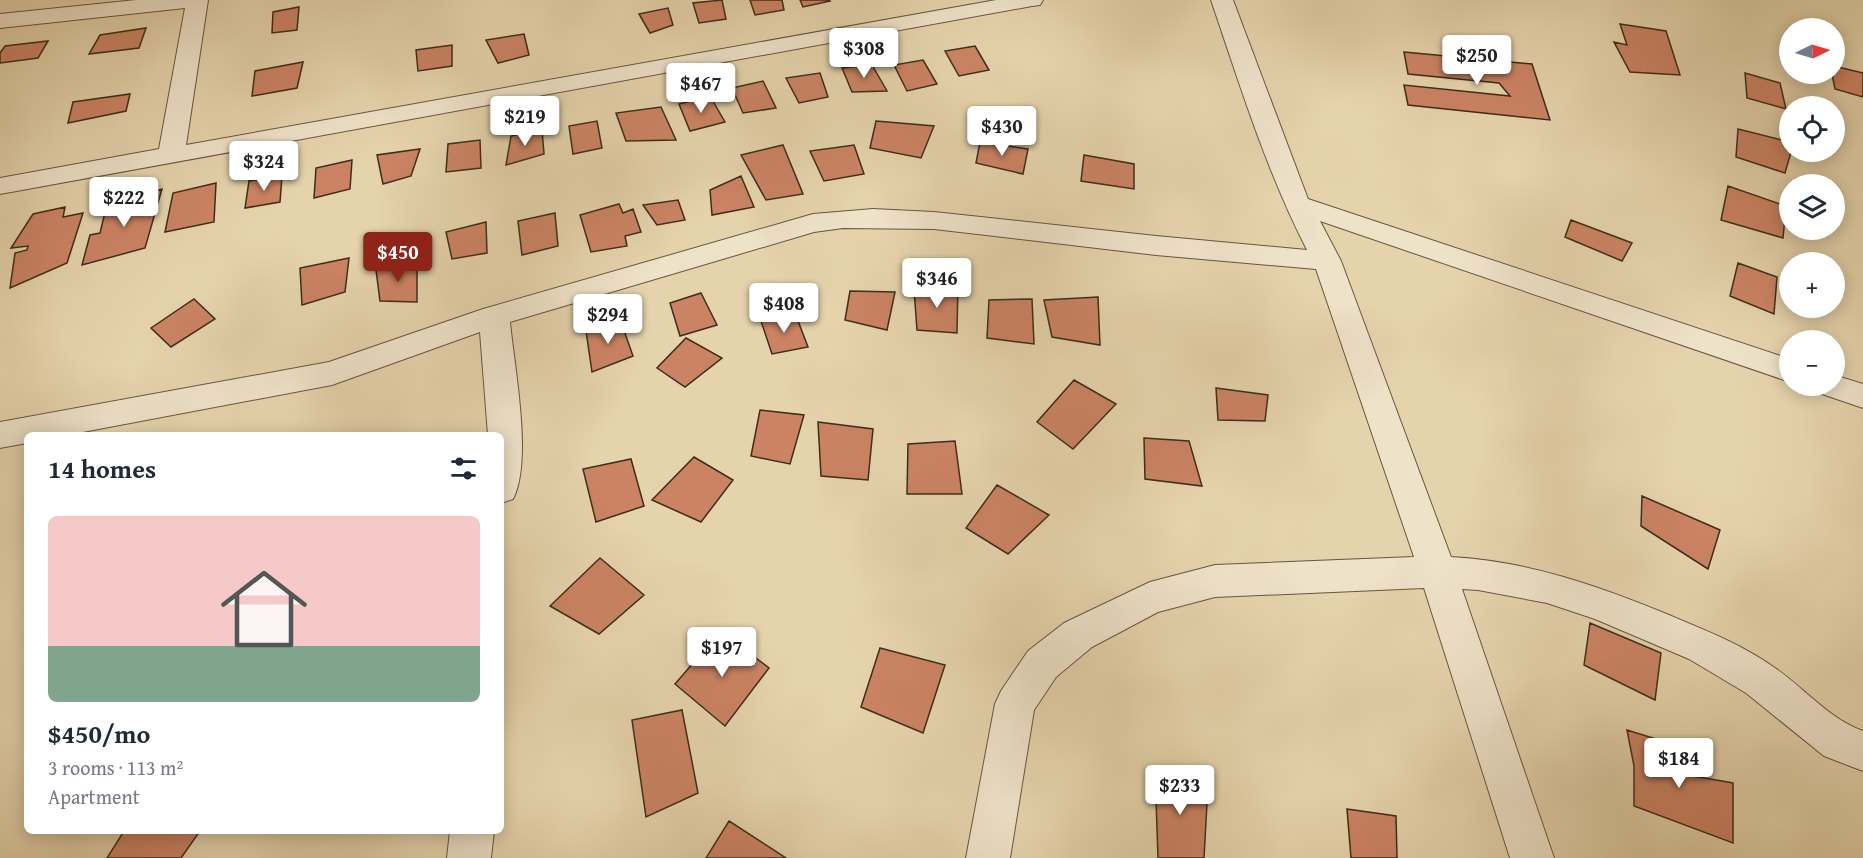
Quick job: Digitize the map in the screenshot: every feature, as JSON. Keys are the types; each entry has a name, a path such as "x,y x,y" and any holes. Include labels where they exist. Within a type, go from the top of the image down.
{"street":[{"path":"0,21 197,0 171,156"},
{"path":"0,186 1032,0"},
{"path":"1222,0 1280,163 1297,204 1327,261 1438,572 1532,858"},
{"path":"1297,204 1779,367"},
{"path":"0,435 332,373 494,316 624,276 813,223 836,219 916,218 1180,249 1327,261"},
{"path":"494,316 505,441 504,453"},
{"path":"1845,390 1863,396"},
{"path":"988,858 1015,704 1042,664 1078,635 1150,598 1215,581 1438,572 1478,574 1547,586 1604,605 1692,642 1760,680 1839,742 1863,751"},
{"path":"470,858 472,834"}],"building":[{"path":"722,0 726,19 699,23 693,3"},
{"path":"750,0 782,0 784,10 755,15"},
{"path":"800,0 829,0 830,1 803,7"},
{"path":"299,7 297,30 272,33 273,12"},
{"path":"668,8 673,25 650,33 639,14"},
{"path":"1620,24 1666,31 1680,75 1630,72 1614,42 1627,45"},
{"path":"146,28 139,48 89,54 100,35"},
{"path":"524,34 529,55 498,63 486,40"},
{"path":"48,41 38,58 0,63 0,53 5,46"},
{"path":"452,45 452,66 418,71 416,50"},
{"path":"975,46 989,70 959,76 945,51"},
{"path":"1404,52 1532,64 1550,120 1408,105 1404,85 1510,96 1499,83 1408,74"},
{"path":"923,60 937,84 907,91 894,65"},
{"path":"303,62 297,88 252,96 255,71"},
{"path":"872,65 887,91 852,92 842,68"},
{"path":"1845,69 1863,73 1863,97 1835,89 1834,84 1845,84"},
{"path":"820,73 828,97 799,103 786,78"},
{"path":"1745,73 1780,84 1783,96 1779,96 1779,107 1747,98"},
{"path":"763,81 776,108 743,113 732,88"},
{"path":"130,94 126,111 68,123 73,102"},
{"path":"710,96 725,122 690,131 679,104"},
{"path":"661,107 676,140 626,141 616,113"},
{"path":"597,121 602,148 573,154 569,126"},
{"path":"876,121 934,126 921,158 870,148"},
{"path":"542,129 544,154 506,165 511,136"},
{"path":"1738,129 1779,139 1779,162 1788,162 1785,173 1736,157"},
{"path":"480,140 481,168 446,172 448,144"},
{"path":"980,142 1028,149 1023,174 976,163"},
{"path":"783,145 803,194 766,200 741,155"},
{"path":"854,145 864,174 824,181 810,151"},
{"path":"420,149 411,176 383,184 377,155"},
{"path":"1084,155 1134,164 1134,189 1081,181"},
{"path":"352,160 350,189 314,198 316,168"},
{"path":"282,176 280,202 245,208 249,181"},
{"path":"741,176 754,207 712,215 710,190"},
{"path":"216,183 214,222 165,232 173,193"},
{"path":"1728,186 1779,204 1779,237 1721,220"},
{"path":"162,189 145,248 82,265 90,235 100,233 107,204"},
{"path":"678,200 685,220 657,225 643,205"},
{"path":"619,204 623,213 633,209 641,232 625,236 627,246 591,252 580,215"},
{"path":"65,207 63,217 83,213 67,263 10,288 15,253 27,250 28,246 11,248 33,214"},
{"path":"555,213 558,246 522,255 518,221"},
{"path":"1571,220 1632,243 1622,261 1565,237"},
{"path":"486,222 487,253 452,259 446,232"},
{"path":"349,258 345,292 302,305 300,268"},
{"path":"417,261 417,302 380,301 376,270"},
{"path":"1738,263 1777,277 1774,314 1730,296"},
{"path":"958,284 957,333 917,330 914,289"},
{"path":"850,291 895,292 887,330 845,320"},
{"path":"701,293 717,325 680,336 670,303"},
{"path":"1098,297 1100,345 1052,337 1044,300"},
{"path":"194,299 215,319 171,347 151,328"},
{"path":"1032,299 1034,344 987,338 989,300"},
{"path":"795,313 808,347 772,354 761,321"},
{"path":"620,319 633,356 592,372 586,331"},
{"path":"686,338 722,358 685,387 657,368"},
{"path":"1074,380 1116,404 1073,449 1037,422"},
{"path":"1216,388 1268,395 1265,421 1218,420"},
{"path":"760,410 804,415 790,464 751,456"},
{"path":"818,422 873,429 868,480 821,476"},
{"path":"1144,438 1189,441 1202,486 1145,479"},
{"path":"955,441 962,494 907,494 908,444"},
{"path":"694,457 733,480 701,522 652,500"},
{"path":"631,459 644,506 596,522 583,469"},
{"path":"997,485 1049,515 1008,554 966,528"},
{"path":"1642,496 1720,530 1708,569 1641,526"},
{"path":"600,558 644,595 599,634 550,606"},
{"path":"1590,623 1661,653 1655,700 1584,665"},
{"path":"721,631 769,668 725,726 675,684"},
{"path":"880,648 945,665 923,733 861,707"},
{"path":"682,710 698,793 646,817 632,720"},
{"path":"1627,730 1675,745 1693,776 1733,783 1733,843 1634,806 1634,766"},
{"path":"1155,769 1208,785 1204,858 1158,858"},
{"path":"1347,809 1396,816 1397,858 1351,858"},
{"path":"729,821 786,858 706,858"},
{"path":"122,834 198,834 181,858 107,858"}]}
